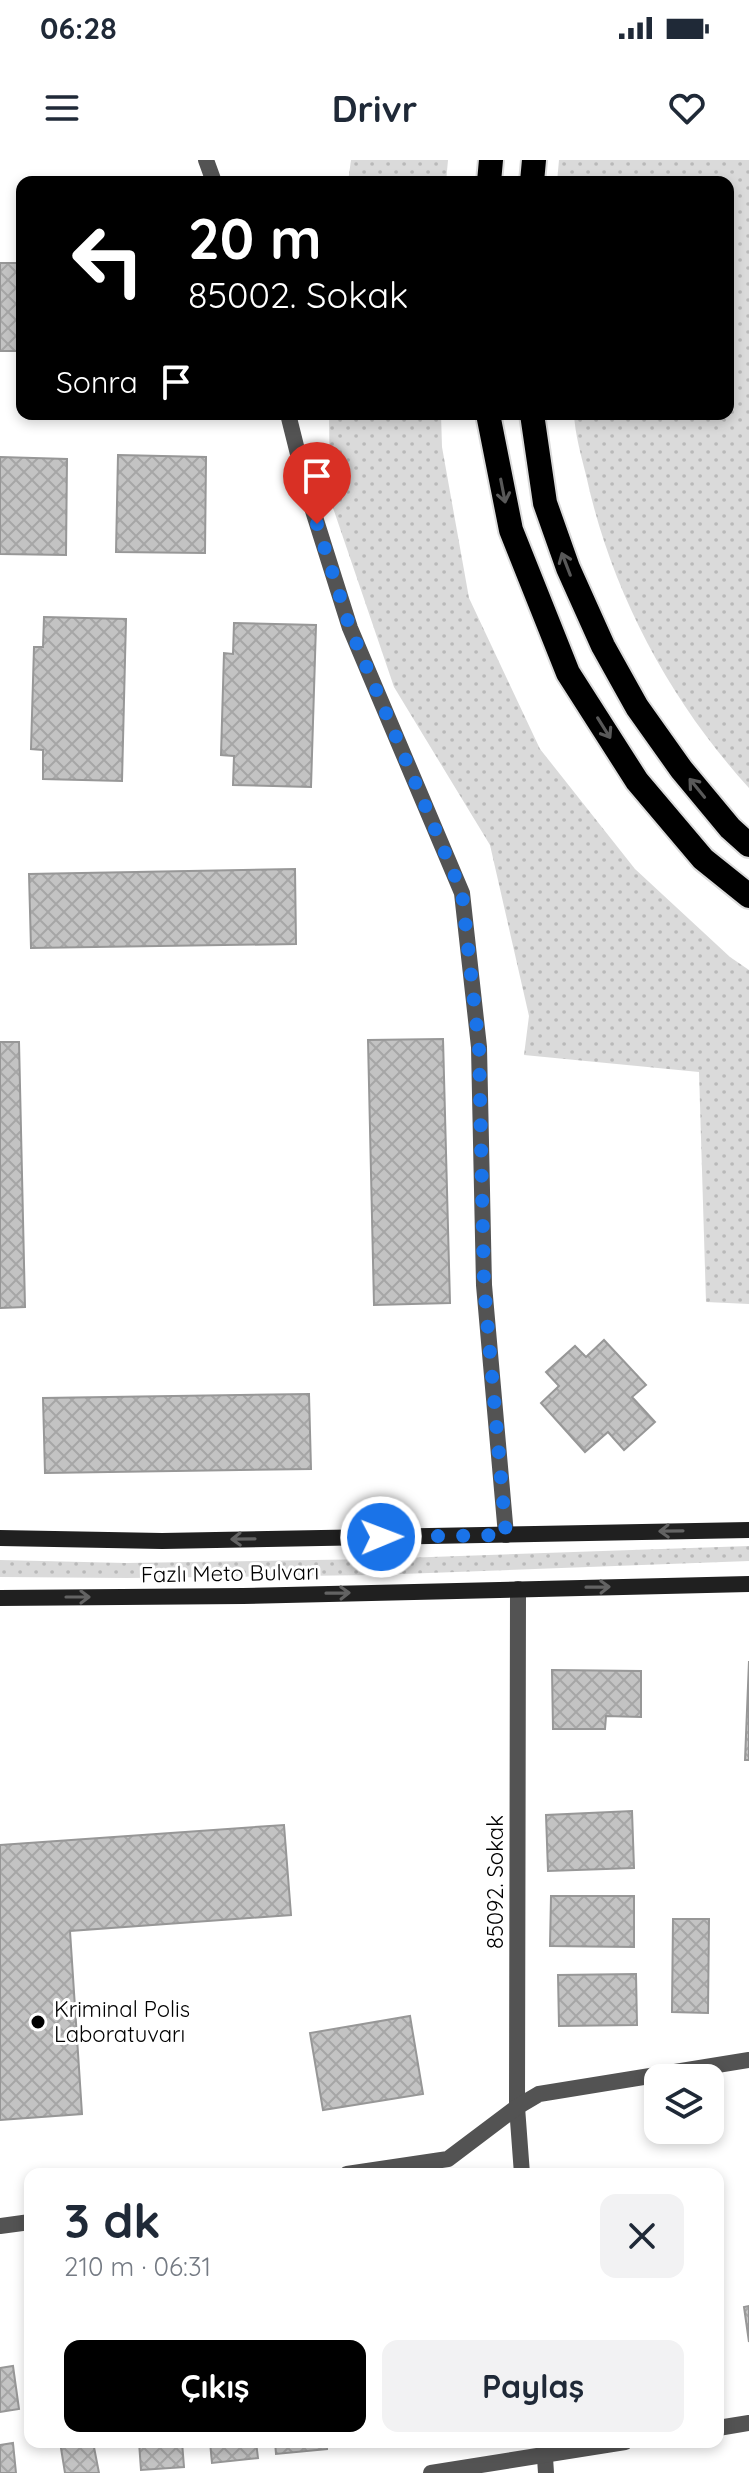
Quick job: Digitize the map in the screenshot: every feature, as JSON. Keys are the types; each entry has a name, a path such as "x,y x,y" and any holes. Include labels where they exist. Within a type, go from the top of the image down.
{"highway":[{"path":"489,420 511,530 568,673 637,781 703,859 749,896"},
{"path":"533,420 545,503 568,568 603,646 637,707 681,769 730,828 749,845"}],"main road":[{"name":"Fazlı Meto Bulvarı","path":"0,1538 162,1541 749,1530"},
{"name":"Fazlı Meto Bulvarı","path":"0,1598 243,1596 749,1584"}],"street":[{"path":"290,420 309,498 350,628 462,893 479,1047 484,1285 506,1535"},
{"name":"85092. Sokak","path":"518,1589 517,2107 522,2168"},
{"path":"387,2168 448,2159 539,2094 749,2060"},
{"path":"0,2226 24,2223"},
{"path":"724,2427 749,2423"},
{"path":"431,2473 544,2448 546,2473"}],"shaded area":[{"path":"351,160 448,160 447,176 349,176"},
{"path":"559,160 749,160 749,788 693,718 669,681 627,602 597,518 575,420 734,420 734,176 558,176"},
{"path":"329,420 441,420 442,447 469,598 540,749 635,869 730,957 749,970 749,1304 706,1302 699,1072 524,1055 529,1016 490,845 394,687 330,499"},
{"path":"749,1546 749,1561 375,1575 0,1577 0,1560 126,1563 374,1559"}],"building":[{"path":"0,263 16,263 16,351 0,351"},
{"path":"118,455 206,457 205,553 116,552"},
{"path":"0,457 67,459 66,555 0,554"},
{"path":"44,617 126,619 122,781 43,779 43,750 31,749 34,647 43,647"},
{"path":"234,623 316,625 311,787 233,785 234,756 221,755 224,653 233,654"},
{"path":"295,869 296,944 31,948 29,874"},
{"path":"443,1039 450,1303 374,1305 368,1040"},
{"path":"0,1042 19,1042 25,1307 0,1308"},
{"path":"604,1340 646,1385 632,1397 655,1422 624,1450 608,1432 585,1452 541,1403 559,1386 546,1372 575,1346 586,1357"},
{"path":"309,1394 311,1469 45,1473 43,1398"},
{"path":"749,1661 749,1760 745,1760"},
{"path":"552,1670 641,1671 641,1717 606,1716 605,1729 553,1729"},
{"path":"632,1811 634,1868 548,1871 546,1815"},
{"name":"Kriminal Polis Laboratuvarı","path":"284,1825 291,1915 70,1931 82,2114 0,2120 0,1845"},
{"path":"551,1896 634,1896 634,1947 550,1946"},
{"path":"673,1919 709,1919 708,2013 672,2012"},
{"path":"636,1974 637,2025 559,2026 558,1975"},
{"path":"410,2016 423,2094 323,2110 310,2033"},
{"path":"749,2306 749,2342 744,2307"},
{"path":"13,2366 19,2409 0,2412 0,2368"},
{"path":"13,2443 16,2473 0,2473 0,2445"},
{"path":"61,2448 94,2448 99,2473 65,2473"},
{"path":"139,2448 182,2448 184,2467 141,2470"},
{"path":"211,2448 257,2448 258,2458 212,2463"},
{"path":"276,2448 327,2448 327,2449 276,2454"}],"place":[{"name":"Kriminal Polis Laboratuvarı","path":"38,2022"}],"route":[{"path":"317,524 350,628 462,893 479,1047 484,1285 506,1535 381,1537"}]}
